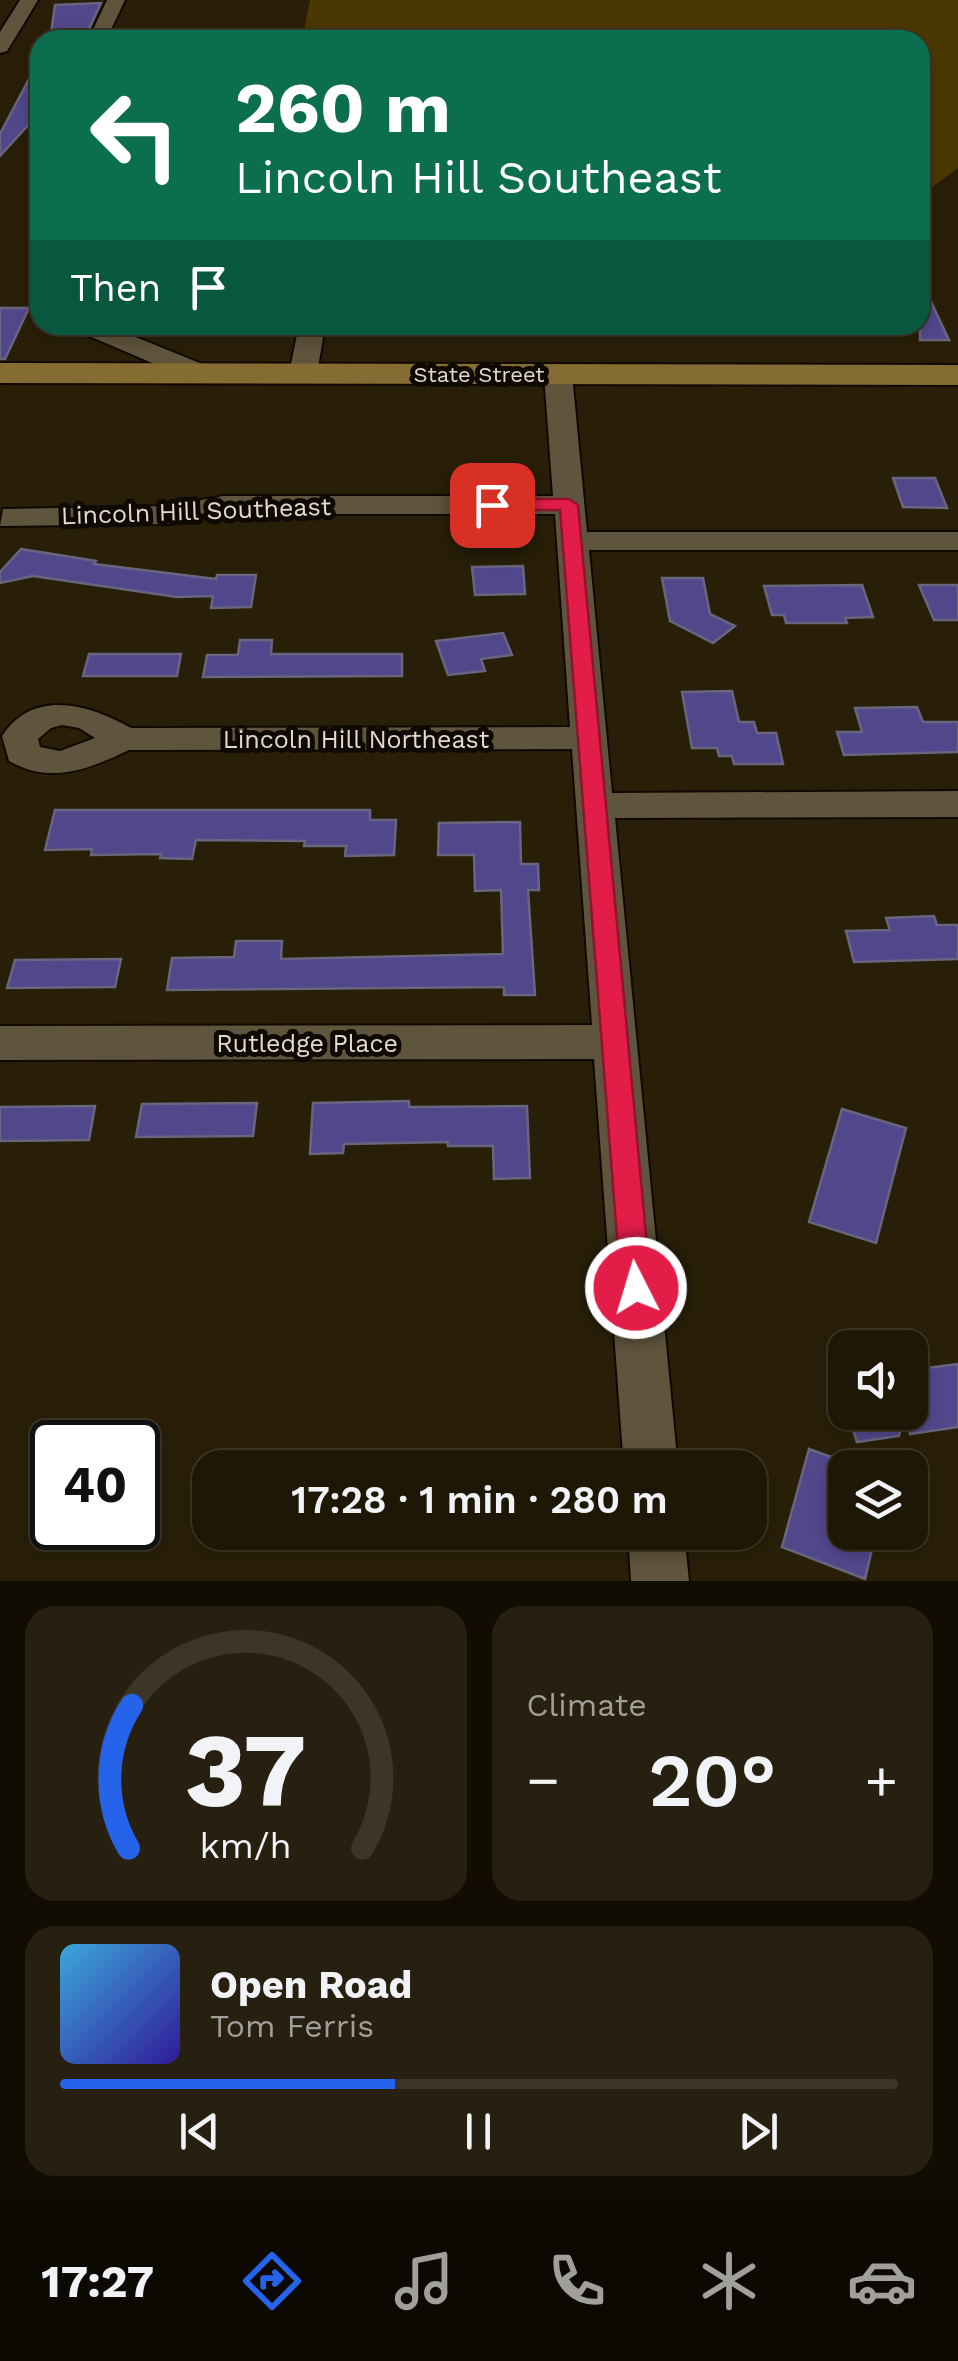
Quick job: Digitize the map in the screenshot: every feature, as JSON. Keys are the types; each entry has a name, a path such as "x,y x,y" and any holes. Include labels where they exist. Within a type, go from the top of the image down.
{"main road":[{"name":"State Street","path":"0,373 958,375"}],"street":[{"path":"0,47 29,0"},
{"path":"102,30 116,0"},
{"path":"108,18 133,0"},
{"path":"108,335 202,374"},
{"path":"304,374 310,335"},
{"path":"558,374 649,1450"},
{"name":"Lincoln Hill Southeast","path":"2,518 169,515 223,505 958,541"},
{"name":"Lincoln Hill Northeast","path":"124,739 589,738"},
{"path":"594,806 958,804"},
{"name":"Rutledge Place","path":"0,1043 615,1042"},
{"path":"657,1550 660,1581"}],"shaded area":[{"path":"310,0 958,0 958,168 930,189 930,30 304,30"}],"building":[{"path":"101,3 88,30 51,30 55,5"},
{"path":"30,77 30,123 0,156 0,134"},
{"path":"930,299 949,340 920,340 920,335 930,335"},
{"path":"0,308 29,308 5,359 0,359"},
{"path":"893,478 935,478 947,508 903,507"},
{"path":"21,549 96,561 94,564 216,579 217,575 256,575 251,607 211,608 213,596 177,597 33,576 0,583 0,572"},
{"path":"523,566 525,594 475,595 472,567"},
{"path":"662,578 703,578 710,614 735,626 713,643 670,621"},
{"path":"862,585 873,617 845,618 847,623 786,623 784,615 772,615 764,586"},
{"path":"919,585 958,585 958,620 934,620"},
{"path":"503,633 512,655 481,659 485,671 448,675 436,641"},
{"path":"240,640 272,640 271,654 402,654 402,676 203,677 207,655 238,655"},
{"path":"89,654 181,654 177,676 83,676"},
{"path":"732,691 739,722 754,722 757,733 776,733 783,764 734,764 732,756 719,756 717,748 692,748 682,692"},
{"path":"917,707 923,722 958,722 958,752 844,755 837,732 862,732 855,708"},
{"path":"55,810 370,810 370,820 396,820 394,855 345,856 346,846 304,846 305,841 196,840 192,859 160,858 161,854 91,855 92,849 45,850"},
{"path":"520,822 521,864 538,864 539,890 528,890 535,995 504,995 504,987 167,990 172,958 234,957 236,941 282,941 281,959 503,954 501,890 475,891 474,855 438,855 439,823"},
{"path":"934,916 937,925 958,925 958,959 854,962 846,931 890,930 886,918"},
{"path":"121,959 115,987 7,988 15,960"},
{"path":"409,1101 409,1107 527,1106 530,1178 494,1179 493,1146 448,1146 448,1142 344,1144 343,1153 310,1154 313,1103"},
{"path":"257,1103 253,1136 136,1137 142,1104"},
{"path":"95,1106 89,1140 0,1141 0,1107"},
{"path":"842,1109 906,1128 876,1243 809,1222"},
{"path":"958,1364 958,1427 910,1434 910,1430 928,1430 928,1368"},
{"path":"853,1430 900,1430 899,1436 857,1442"},
{"path":"809,1449 828,1456 828,1550 872,1550 865,1579 782,1547"}],"route":[{"path":"492,505 569,505 636,1288"}]}
